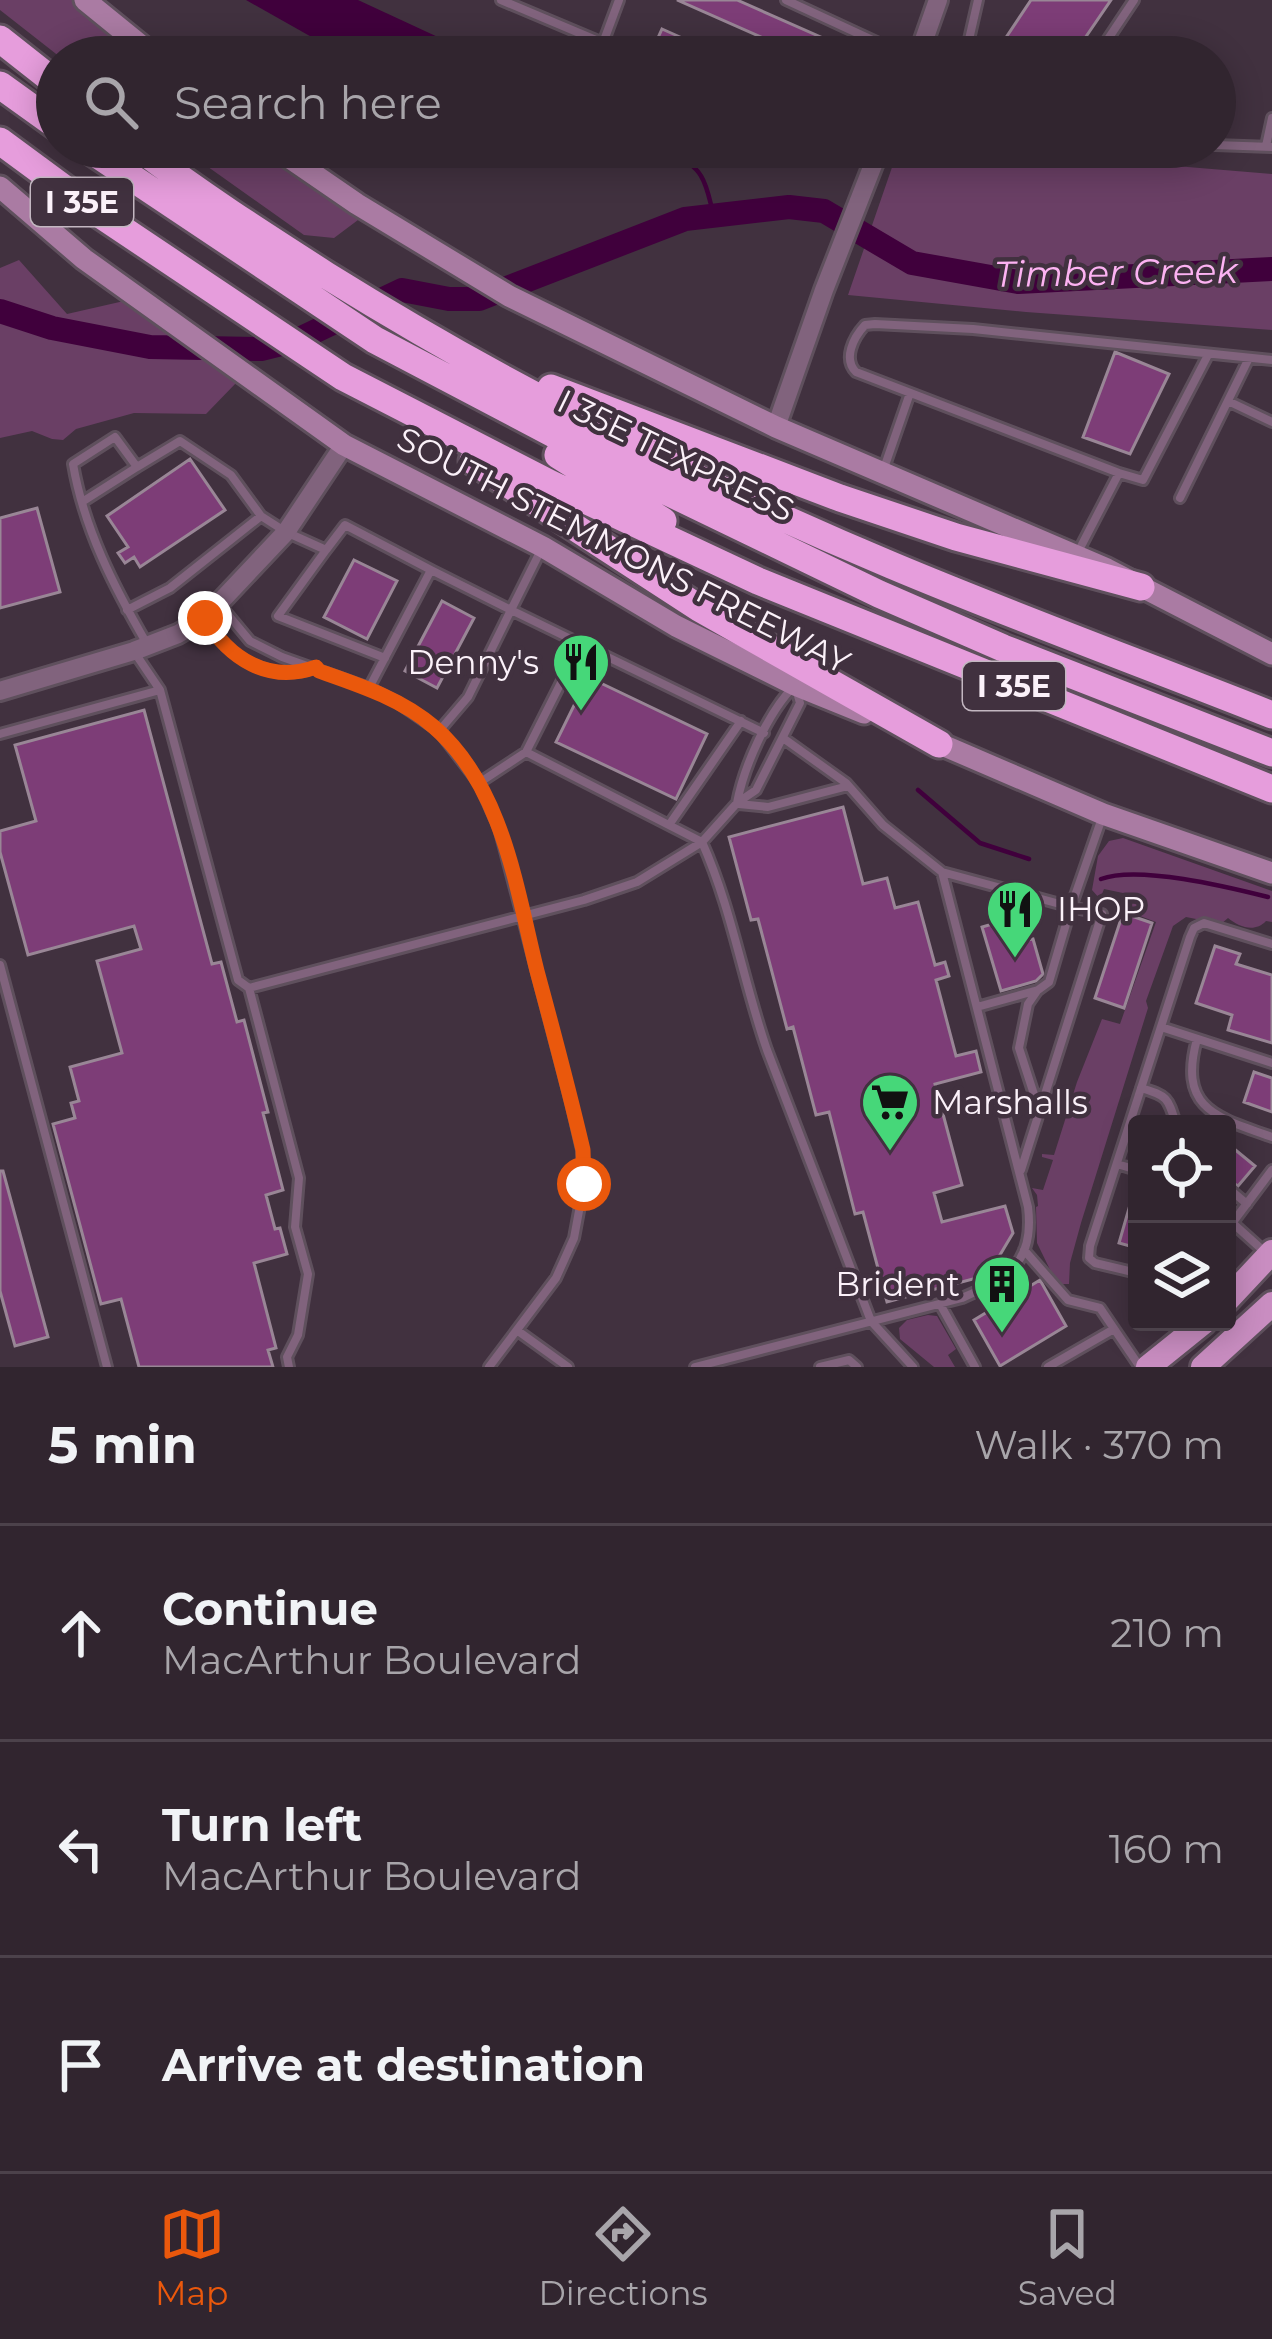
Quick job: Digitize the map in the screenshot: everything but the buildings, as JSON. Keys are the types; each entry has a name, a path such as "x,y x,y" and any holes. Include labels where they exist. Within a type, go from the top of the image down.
{"highway":[{"path":"0,39 36,67"},
{"path":"0,63 36,90"},
{"path":"0,85 36,111"},
{"name":"SOUTH STEMMONS FREEWAY","path":"0,141 36,167"},
{"name":"SOUTH STEMMONS FREEWAY","path":"37,168 165,260 343,377 590,503 758,581 1272,789"},
{"name":"I 35E TEXPRESS","path":"117,168 375,340 620,469 879,594 1272,753"},
{"path":"149,168 243,222"},
{"name":"I 35E","path":"167,168 243,222 446,347 657,458 893,566 1272,716"},
{"path":"375,340 758,581"},
{"path":"446,347 840,498 956,537 1141,587"},
{"path":"343,377 699,608 939,744"},
{"path":"893,566 1272,742"}],"main road":[{"path":"85,0 129,36"},
{"path":"305,168 509,296 776,427 1076,555 1272,654"},
{"name":"SOUTH STEMMONS FREEWAY","path":"0,187 84,260 344,445 543,547 676,626 795,685 1103,814 1272,873"},
{"path":"1236,1290 1270,1254"},
{"path":"1203,1367 1272,1304"},
{"path":"1144,1367 1192,1331"}],"street":[{"path":"923,36 938,0"},
{"path":"776,427 872,168"},
{"path":"0,691 141,649 178,634 212,612 286,532 344,445"}],"lane":[{"path":"501,0 585,36"},
{"path":"606,36 620,0"},
{"path":"785,0 867,36"},
{"path":"970,36 978,0"},
{"path":"1110,36 1134,0"},
{"path":"1236,146 1269,147 1272,118"},
{"path":"1208,355 1143,480 849,366 858,332 865,325 973,329 1272,360"},
{"path":"1180,498 1249,358"},
{"path":"883,473 910,393"},
{"path":"1229,402 1272,422"},
{"path":"136,466 116,437 73,464 98,553 160,690 238,980 249,988 299,1178 295,1227 308,1274 298,1335 287,1357 290,1367"},
{"path":"82,502 180,441 231,475 261,516 326,550"},
{"path":"1076,555 1119,473"},
{"path":"127,610 170,588 261,516"},
{"path":"385,658 278,616 345,525 764,733"},
{"path":"439,731 468,697 543,547"},
{"path":"369,688 431,571"},
{"path":"212,612 217,638 253,666 280,674 316,667"},
{"path":"212,612 250,641 369,688 439,731 479,783 499,829 583,1150 584,1184 577,1226 556,1278 489,1367"},
{"path":"479,783 526,752 581,642"},
{"path":"249,988 618,890 702,842 737,803 756,790 800,703 795,685 782,698 742,776 737,803"},
{"path":"0,734 160,690"},
{"path":"669,825 741,722"},
{"path":"783,738 847,783 883,825 942,872 1102,914 1019,1174"},
{"path":"526,752 702,842 727,904 767,1050 871,1321 913,1367"},
{"path":"737,803 768,807 848,786"},
{"path":"1040,1113 1019,1048 1028,1004 1049,982 1103,814"},
{"path":"695,1367 723,1364 962,1298 1003,1280 1022,1257 1031,1228 942,872"},
{"path":"1128,1271 1089,1258 1194,928 1209,924 1272,944"},
{"path":"0,965 107,1367"},
{"path":"976,1007 1038,990"},
{"path":"1161,1027 1272,1063"},
{"path":"1197,1039 1191,1085 1203,1107 1272,1137"},
{"path":"1141,1088 1168,1099 1173,1115"},
{"path":"1117,1164 1128,1167"},
{"path":"1236,1216 1272,1170"},
{"path":"1236,1195 1247,1204"},
{"path":"1236,1228 1270,1254"},
{"path":"1024,1250 1068,1300 1100,1308 1144,1367"},
{"path":"940,1304 975,1367"},
{"path":"1048,1367 1114,1329"},
{"path":"518,1331 568,1367"},
{"path":"820,1367 849,1360 857,1367"}],"shaded area":[{"path":"0,0 77,0 123,36 36,38 0,10"},
{"path":"246,0 358,0 436,36 310,36"},
{"path":"210,168 292,168 358,220 334,238 304,235"},
{"path":"892,168 1200,168 1272,174 1272,330 848,295"},
{"path":"19,260 67,314 124,301 237,382 206,414 134,413 76,429 63,440 32,431 0,438 0,268"},
{"path":"1123,838 1272,891 1272,922 1252,928 1228,918 1221,924 1186,917 1173,926 1081,1223 1069,1284 1057,1284 1037,1243 1037,1195 1032,1188 1043,1190 1053,1160 1042,1154 1054,1155 1102,1019 1120,1024 1156,922 1124,910 1123,893 1104,889 1100,899 1092,890 1098,856 1109,841"},
{"path":"937,1316 956,1349 948,1355 955,1367 934,1367 900,1339 899,1328 907,1320"}],"waterway":[{"path":"695,168 714,216"},
{"name":"Timber Creek","path":"0,311 52,328 150,347 261,349 297,340 402,290 479,299 685,219 789,207 824,211 912,263 1018,282 1272,269"},
{"path":"918,790 980,843 1029,859"},
{"path":"1101,879 1160,876 1268,897"}],"place":[{"name":"Denny's","path":"581,713"},
{"name":"IHOP","path":"1015,960"},
{"name":"Marshalls","path":"890,1153"},
{"name":"Brident","path":"1002,1335"}],"route":[{"path":"205,618 217,638 253,666 280,674 316,667 397,702 439,731 469,767 490,804 524,916 583,1150 584,1184"}]}
